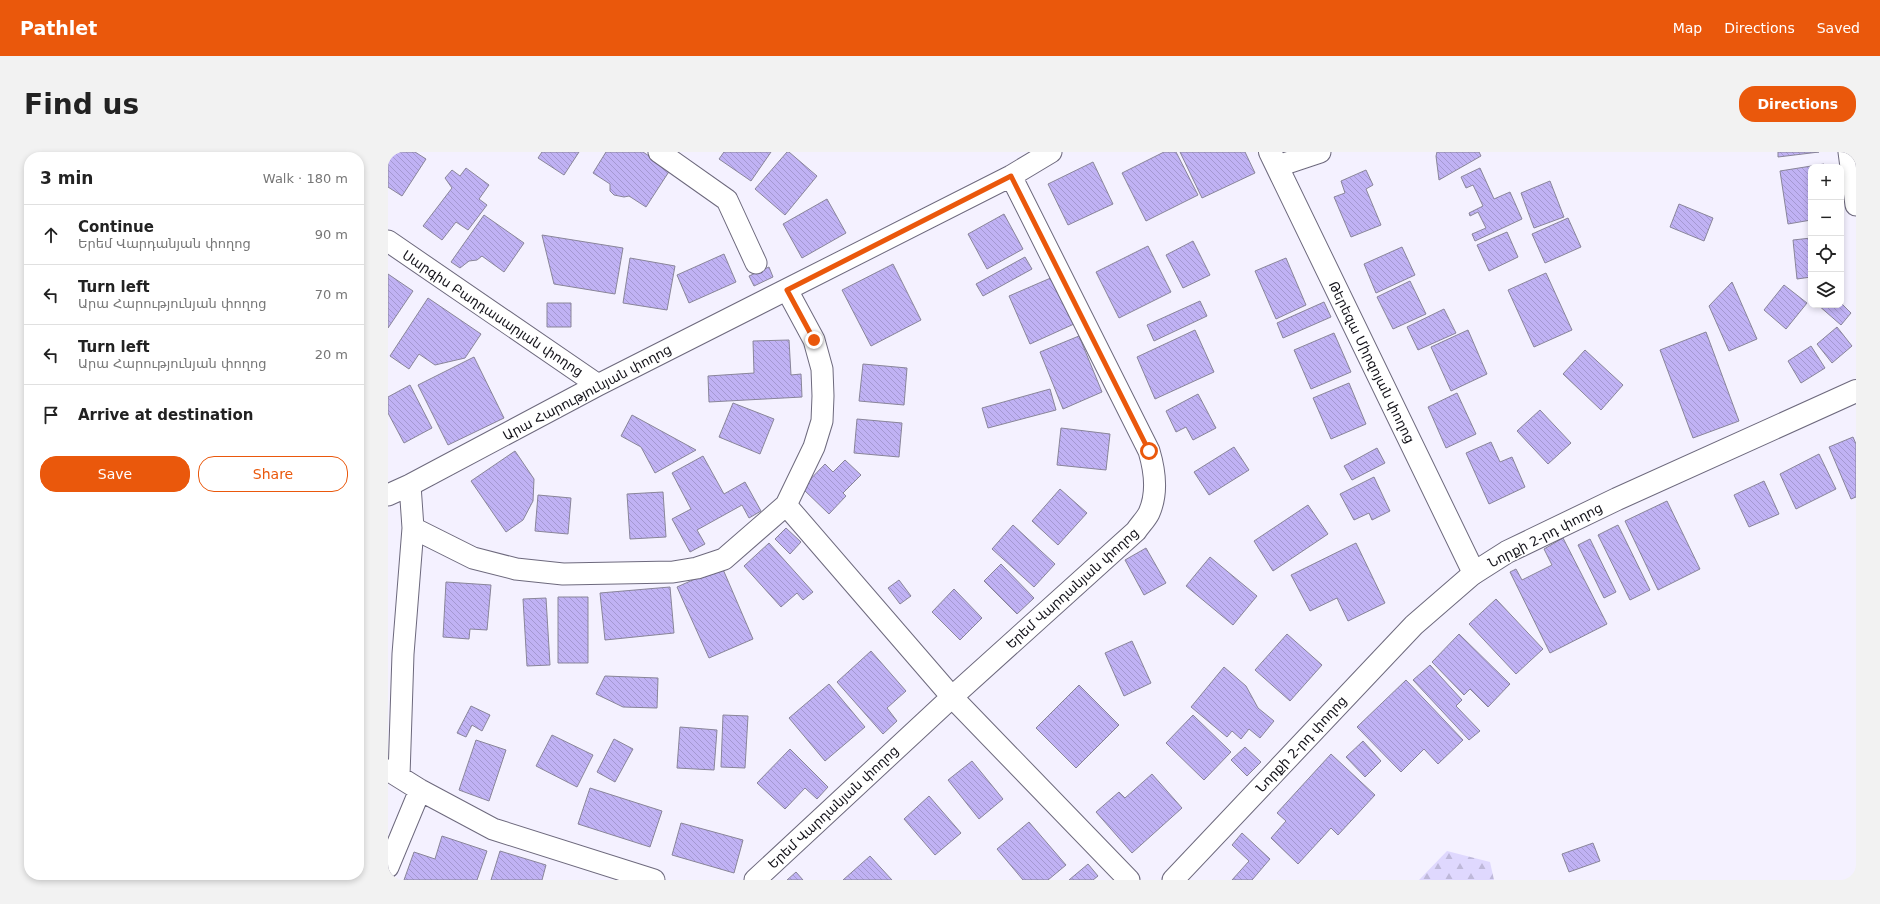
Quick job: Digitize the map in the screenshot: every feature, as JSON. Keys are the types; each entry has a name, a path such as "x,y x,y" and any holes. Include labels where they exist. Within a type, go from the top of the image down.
{"street":[{"path":"658,152 727,200 756,263"},
{"name":"Արա Հարությունյան փողոց","path":"388,494 410,485 598,385 1011,176 1051,152"},
{"path":"1274,159 1320,152"},
{"path":"1849,152 1856,204"},
{"name":"Թերեզա Միրզոյան փողոց","path":"1274,159 1474,573"},
{"name":"Երեմ Վարդանյան փողոց","path":"756,880 952,697 1136,530 1149,514 1154,493 1155,472 1149,451 1011,176"},
{"name":"Սարգիս Բաղդասարյան փողոց","path":"388,241 598,385"},
{"path":"413,528 473,558 516,569 563,574 673,572 697,568 724,558 786,505 814,447 822,421 822,369 814,340 787,290"},
{"name":"Նորքի 2-րդ փողոց","path":"1173,880 1414,625 1474,573 1507,552 1617,499 1856,391"},
{"path":"410,485 413,528 393,773 420,790 493,828 654,880"},
{"path":"786,505 952,697 1129,880"},
{"path":"388,867 420,790"}],"green space":[{"path":"1447,851 1490,862 1494,880 1419,880"}],"building":[{"path":"388,152 415,152 426,159 402,196 388,187"},
{"path":"542,152 579,152 564,175 538,158"},
{"path":"606,152 643,152 670,170 646,207 629,196 624,197 614,195 610,191 610,184 593,173"},
{"path":"724,152 771,152 751,181 719,159"},
{"path":"787,152 789,152 817,176 785,215 755,189"},
{"path":"1164,152 1176,152 1198,195 1146,221 1122,173"},
{"path":"1180,152 1245,152 1255,173 1202,198"},
{"path":"1437,152 1479,152 1481,156 1439,180 1436,156"},
{"path":"1778,152 1819,152 1778,157"},
{"path":"1093,162 1113,204 1068,225 1048,184"},
{"path":"1808,167 1808,221 1788,224 1780,171"},
{"path":"466,168 489,185 479,199 487,205 468,230 456,222 442,240 423,226 452,188 445,178 452,170 460,176"},
{"path":"1480,168 1494,199 1510,192 1522,219 1475,241 1472,234 1486,228 1478,212 1470,216 1469,213 1483,206 1473,185 1466,188 1461,177"},
{"path":"1366,170 1373,185 1366,189 1381,225 1351,237 1334,197 1345,193 1341,181"},
{"path":"1550,181 1564,217 1534,228 1521,193"},
{"path":"827,199 846,233 802,258 783,224"},
{"path":"1679,204 1713,218 1704,241 1670,227"},
{"path":"1004,214 1023,249 987,269 968,234"},
{"path":"484,215 524,243 504,272 482,256 477,260 469,261 460,268 451,262"},
{"path":"1568,218 1581,247 1545,263 1532,234"},
{"path":"1507,232 1518,257 1489,271 1477,245"},
{"path":"542,235 623,248 615,294 554,284"},
{"path":"1808,238 1808,277 1797,279 1793,240"},
{"path":"1193,241 1210,275 1183,288 1166,255"},
{"path":"1148,246 1171,292 1119,318 1096,272"},
{"path":"1402,247 1415,275 1376,293 1364,264"},
{"path":"724,254 736,282 689,303 677,275"},
{"path":"1025,257 1032,269 983,296 976,284"},
{"path":"630,258 675,266 667,310 623,303"},
{"path":"1286,258 1306,305 1276,319 1255,271"},
{"path":"893,264 921,320 871,346 842,290"},
{"path":"769,267 773,277 754,286 749,276"},
{"path":"1546,273 1572,330 1534,347 1508,290"},
{"path":"388,274 413,291 388,328"},
{"path":"1053,277 1074,324 1030,344 1009,296"},
{"path":"1410,281 1426,314 1393,329 1377,297"},
{"path":"1732,282 1757,339 1729,351 1709,306"},
{"path":"1784,285 1807,303 1786,329 1764,310"},
{"path":"428,298 481,334 465,358 435,365 419,354 409,369 390,356"},
{"path":"1200,301 1207,316 1154,341 1147,325"},
{"path":"1324,302 1331,317 1283,338 1277,323"},
{"path":"547,303 571,303 571,327 547,327"},
{"path":"1844,306 1851,313 1841,325 1821,308 1844,308"},
{"path":"1444,309 1456,333 1418,350 1407,327"},
{"path":"1837,327 1852,346 1832,363 1817,344"},
{"path":"1195,330 1214,372 1155,399 1137,357"},
{"path":"1468,330 1487,374 1451,391 1431,347"},
{"path":"1706,332 1739,421 1693,438 1660,350"},
{"path":"1334,333 1351,372 1311,389 1294,350"},
{"path":"1079,336 1102,392 1063,409 1040,352"},
{"path":"789,340 791,375 801,374 802,397 709,402 708,376 754,373 753,341"},
{"path":"1811,346 1825,368 1801,383 1788,361"},
{"path":"1585,350 1623,385 1601,410 1563,374"},
{"path":"474,357 504,418 448,445 418,385"},
{"path":"863,364 907,368 904,405 859,401"},
{"path":"1349,383 1366,424 1331,439 1313,398"},
{"path":"410,385 432,428 404,443 388,413 388,397"},
{"path":"1050,389 1056,410 988,428 982,408"},
{"path":"1457,393 1476,434 1446,448 1428,407"},
{"path":"1198,394 1216,428 1193,440 1186,427 1176,432 1166,411"},
{"path":"733,403 774,419 760,454 719,437"},
{"path":"1540,410 1571,443 1548,464 1517,431"},
{"path":"632,415 696,450 655,473 641,447 621,436"},
{"path":"857,419 902,423 899,457 854,453"},
{"path":"1061,428 1110,434 1106,470 1057,465"},
{"path":"1853,437 1856,444 1856,497 1851,499 1829,447"},
{"path":"1491,442 1500,462 1512,457 1525,487 1489,504 1466,453"},
{"path":"1234,447 1249,470 1209,495 1194,472"},
{"path":"1377,448 1385,463 1352,480 1344,466"},
{"path":"515,451 534,479 533,501 523,520 506,532 471,481"},
{"path":"1819,454 1836,489 1796,509 1780,474"},
{"path":"703,456 724,494 745,482 761,511 749,518 742,505 697,530 705,544 690,552 672,519 691,509 672,473"},
{"path":"845,460 861,475 843,493 846,496 829,514 802,488 825,464 833,472"},
{"path":"1374,477 1390,511 1372,520 1369,513 1354,520 1340,494"},
{"path":"1764,481 1779,514 1749,527 1734,495"},
{"path":"1060,489 1087,513 1058,545 1032,521"},
{"path":"663,492 666,537 630,539 627,494"},
{"path":"538,495 571,498 568,534 535,531"},
{"path":"1667,501 1700,569 1658,590 1625,521"},
{"path":"1308,505 1328,534 1273,571 1254,541"},
{"path":"1013,525 1055,564 1034,587 992,549"},
{"path":"1618,525 1650,590 1630,600 1598,535"},
{"path":"786,528 801,542 790,554 775,539"},
{"path":"1563,538 1607,624 1550,653 1510,572 1516,569 1522,580 1552,565 1544,549"},
{"path":"1590,539 1616,592 1604,598 1578,545"},
{"path":"769,543 813,592 803,600 797,593 781,607 744,566"},
{"path":"1356,543 1385,603 1348,621 1337,598 1310,611 1291,575"},
{"path":"1146,548 1166,583 1144,595 1125,560"},
{"path":"1210,557 1257,596 1233,625 1186,586"},
{"path":"1001,564 1034,598 1017,614 984,581"},
{"path":"722,567 753,639 709,658 677,587"},
{"path":"899,580 911,596 900,604 888,588"},
{"path":"446,582 491,585 487,630 470,629 469,639 443,637"},
{"path":"670,587 674,633 605,640 600,593"},
{"path":"954,589 982,618 960,640 932,612"},
{"path":"558,597 588,597 588,663 558,663"},
{"path":"546,598 550,665 527,666 523,599"},
{"path":"1496,599 1543,649 1516,674 1469,624"},
{"path":"1287,634 1322,665 1290,701 1255,670"},
{"path":"1459,634 1510,684 1488,707 1470,689 1464,695 1432,662"},
{"path":"1132,641 1151,683 1124,696 1105,653"},
{"path":"871,651 906,691 887,708 897,721 883,734 837,682"},
{"path":"1430,665 1462,700 1456,706 1480,731 1469,740 1413,680"},
{"path":"1224,667 1246,686 1258,708 1274,721 1260,738 1249,729 1241,739 1232,731 1227,737 1191,707"},
{"path":"605,676 658,678 657,708 623,707 596,694"},
{"path":"1406,680 1463,740 1438,764 1424,749 1401,772 1357,727"},
{"path":"829,684 865,727 825,761 789,718"},
{"path":"1079,685 1119,725 1076,768 1036,728"},
{"path":"471,706 490,715 482,731 472,725 466,737 457,733"},
{"path":"723,715 748,716 745,768 721,767"},
{"path":"1193,715 1231,752 1204,780 1166,743"},
{"path":"680,727 717,730 714,770 677,768"},
{"path":"552,735 593,755 577,787 536,766"},
{"path":"614,739 633,749 615,782 597,772"},
{"path":"476,740 506,750 489,801 459,790"},
{"path":"1363,741 1381,761 1365,777 1346,757"},
{"path":"1245,747 1261,762 1247,776 1231,760"},
{"path":"790,749 828,787 817,799 805,788 785,809 757,783"},
{"path":"1331,754 1375,795 1338,835 1331,828 1298,864 1271,838 1286,821 1277,813"},
{"path":"972,761 1003,799 979,819 948,780"},
{"path":"1152,774 1182,808 1132,853 1096,812 1119,792 1125,798"},
{"path":"590,788 662,811 650,847 578,824"},
{"path":"929,796 961,833 935,855 904,819"},
{"path":"1029,822 1066,865 1048,880 1023,880 997,849"},
{"path":"681,823 743,840 734,873 672,855"},
{"path":"1242,833 1270,859 1252,880 1232,880 1249,861 1232,845"},
{"path":"442,836 487,851 477,880 404,880 414,852 435,859"},
{"path":"1593,843 1600,861 1569,872 1562,854"},
{"path":"500,851 546,865 542,880 491,880"},
{"path":"870,856 892,880 843,880"},
{"path":"1088,864 1098,876 1093,880 1069,880"},
{"path":"796,872 803,880 787,880"}],"route":[{"path":"814,340 787,290 1011,176 1149,451"}]}
